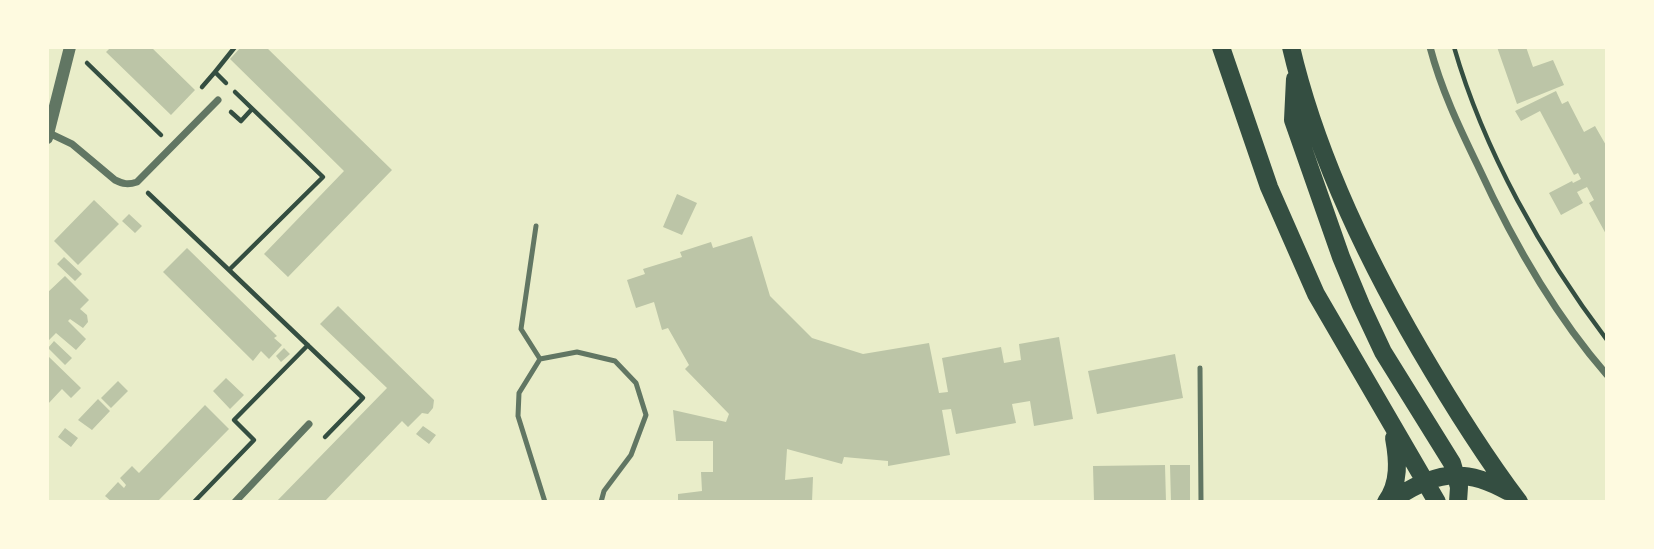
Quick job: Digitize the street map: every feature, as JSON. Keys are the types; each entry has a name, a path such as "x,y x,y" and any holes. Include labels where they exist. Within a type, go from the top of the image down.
{"main road":[{"path":"1221,47 1269,187 1316,294 1437,502"},
{"path":"1291,47 1336,180 1380,282 1458,415 1516,498"},
{"path":"1295,65 1293,120 1341,257 1383,352 1452,463 1459,487 1458,502"},
{"path":"1388,502 1397,468 1393,429"},
{"path":"1388,502 1425,483 1456,474 1481,478 1516,498"}],"street":[{"path":"70,47 48,135 72,144 115,180 124,184 136,183 218,100"},
{"path":"1430,47 1454,117 1504,221 1561,315 1607,375"},
{"path":"235,502 309,424"}],"lane":[{"path":"536,226 521,329 540,359"},
{"path":"545,502 518,416 519,393 540,359 577,352 615,361 636,383 646,415 631,455 604,491 601,502"},
{"path":"1200,368 1201,502"}],"path":[{"path":"229,270 323,177 215,72 234,47"},
{"path":"1454,47 1494,150 1537,235 1572,294 1607,340"},
{"path":"80,57 172,146"},
{"path":"218,100 241,121 252,109"},
{"path":"136,183 363,398 323,438 309,424"},
{"path":"194,502 254,440 234,420 308,345"}],"building":[{"path":"111,47 151,47 195,90 171,115 106,52"},
{"path":"241,47 266,47 392,170 288,277 264,254 344,171 230,59"},
{"path":"1497,47 1526,47 1533,67 1553,60 1564,85 1517,104"},
{"path":"1556,91 1562,104 1568,101 1584,132 1595,126 1607,147 1607,236 1589,203 1594,200 1587,187 1577,192 1583,203 1561,215 1549,193 1581,179 1578,173 1574,175 1540,111 1521,121 1515,111"},
{"path":"677,194 697,203 682,235 663,227"},
{"path":"94,200 119,224 78,265 54,241"},
{"path":"129,214 142,226 135,233 122,221"},
{"path":"752,236 770,296 812,338 863,354 929,343 939,393 948,392 942,358 1001,347 1004,363 1021,360 1019,344 1059,337 1073,419 1034,426 1030,401 1012,404 1016,423 956,434 951,409 942,410 950,455 888,466 888,461 844,457 842,464 787,449 785,480 813,477 812,502 678,502 678,494 702,491 701,472 713,472 713,441 676,441 673,410 726,422 729,414 685,369 689,365 668,328 662,330 654,302 636,308 627,280 645,274 643,269 682,257 680,252 711,242 713,248"},
{"path":"187,248 277,336 274,338 282,345 269,359 261,351 253,361 163,272"},
{"path":"64,257 82,274 75,281 57,264"},
{"path":"65,276 89,300 80,309 87,315 88,322 83,328 70,319 68,321 86,339 76,350 56,333 47,342 47,293"},
{"path":"338,306 434,400 433,408 428,414 422,413 408,427 402,421 324,502 276,502 387,388 320,324"},
{"path":"54,341 72,358 65,365 48,348"},
{"path":"284,348 290,354 281,362 276,356"},
{"path":"1175,354 1183,398 1097,414 1088,371"},
{"path":"47,355 81,388 71,398 62,389 47,405"},
{"path":"226,378 244,395 230,409 213,391"},
{"path":"118,381 128,391 111,408 101,398"},
{"path":"98,399 110,411 92,430 78,420"},
{"path":"205,405 229,429 157,502 112,502 105,496 118,482 124,488 126,485 120,478 132,466 139,473"},
{"path":"423,426 436,435 429,444 416,434"},
{"path":"65,428 78,438 71,447 58,437"},
{"path":"1165,465 1166,502 1094,502 1093,466"},
{"path":"1170,465 1190,465 1190,502 1171,502"}]}
